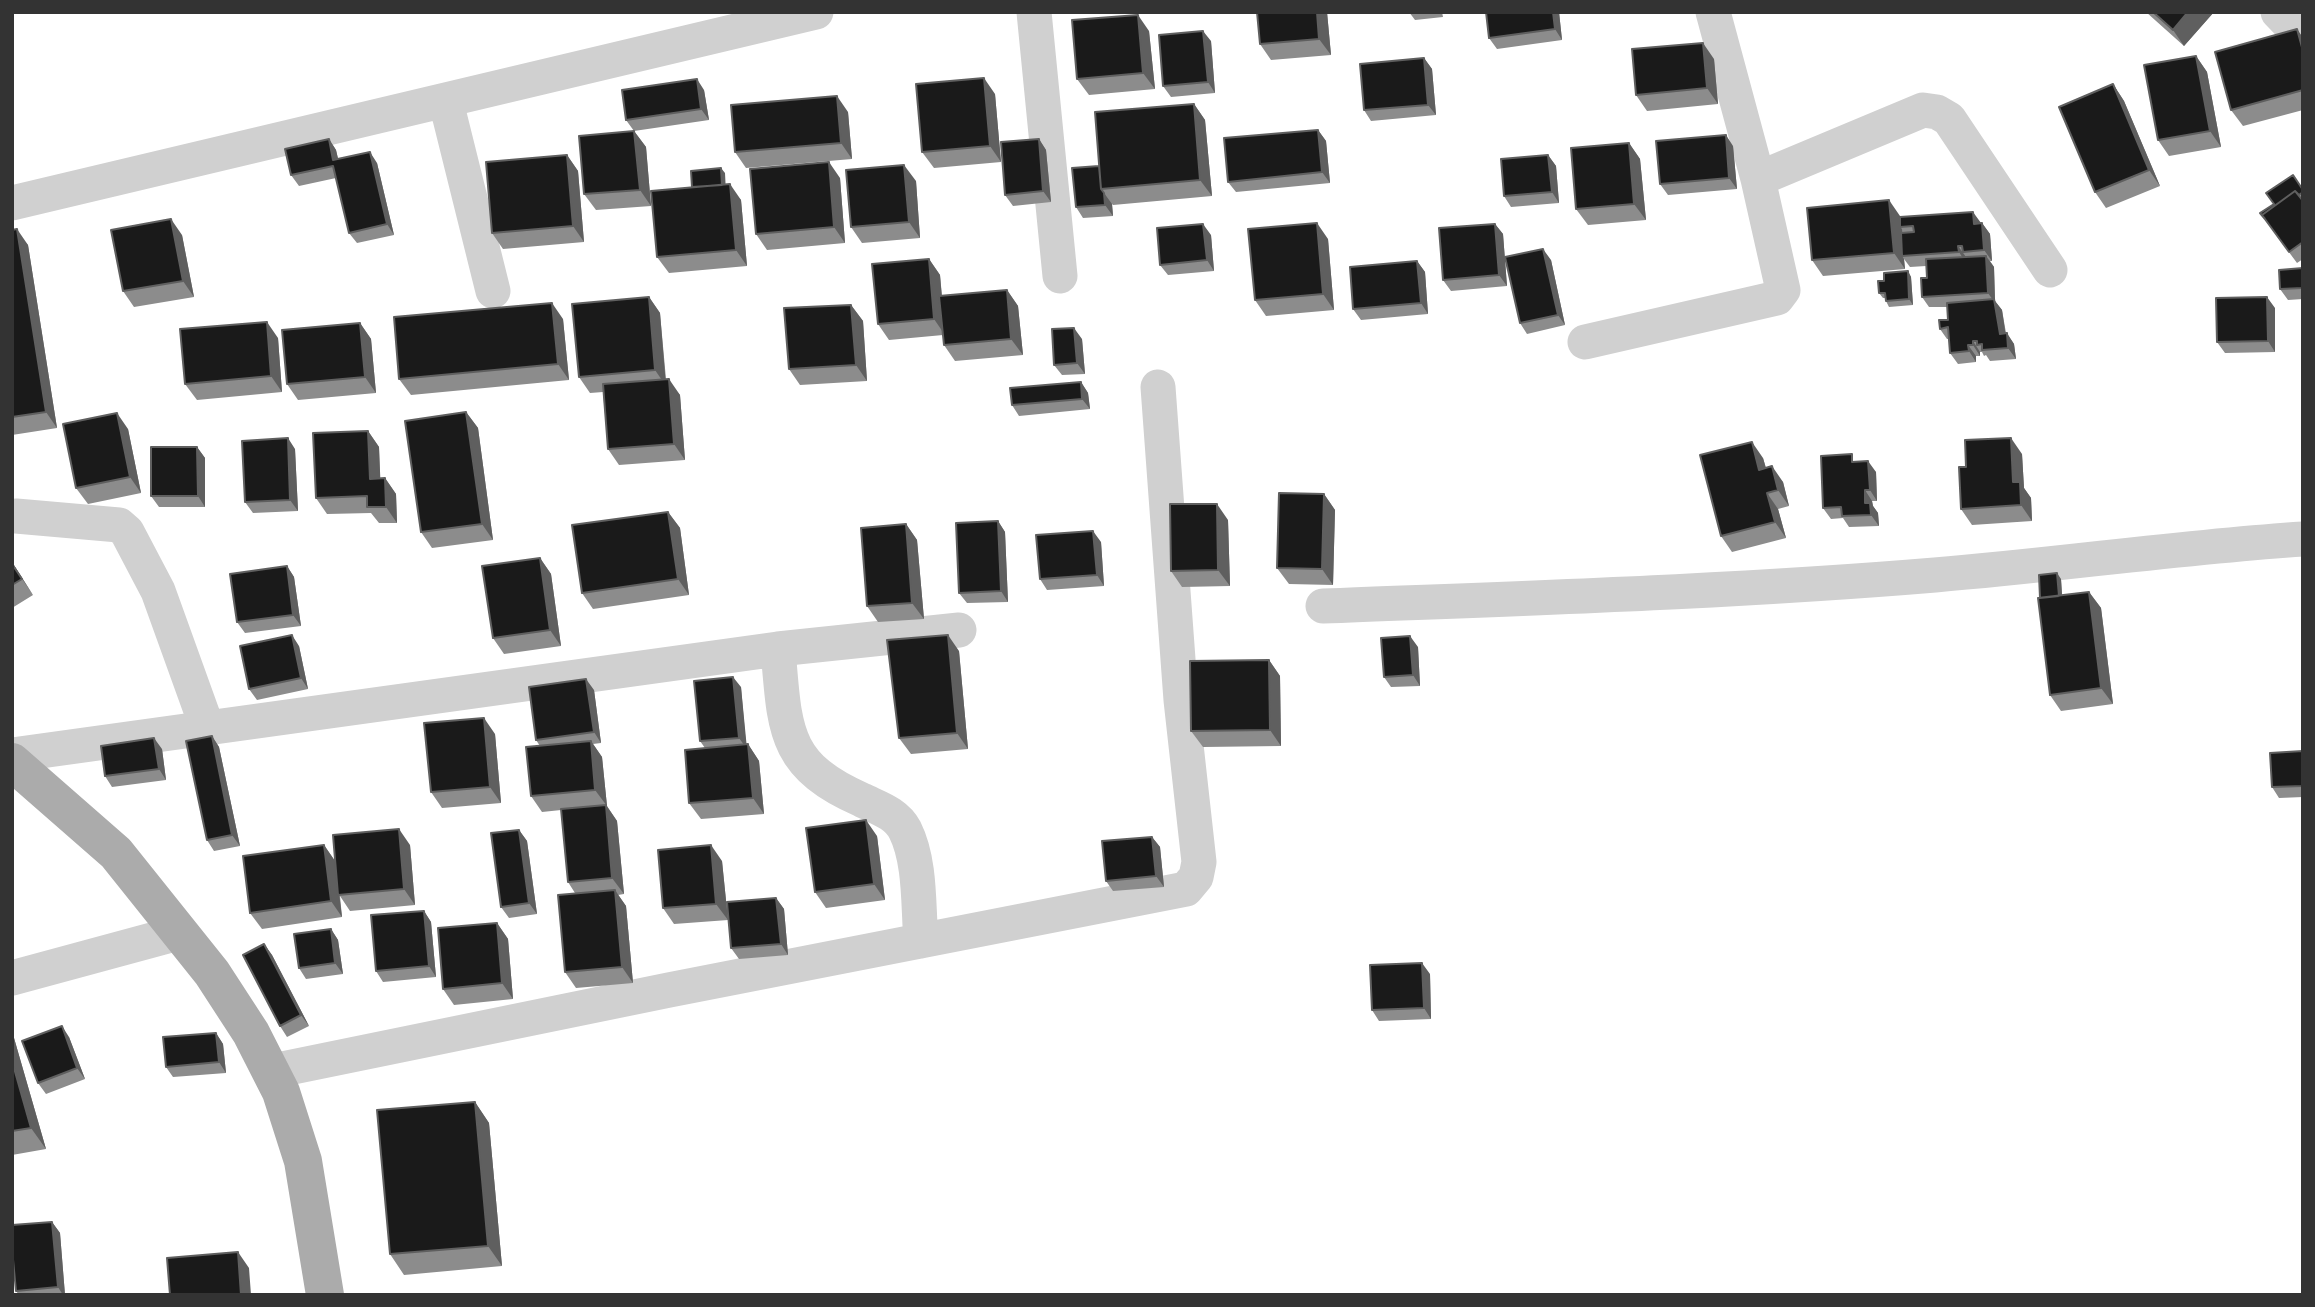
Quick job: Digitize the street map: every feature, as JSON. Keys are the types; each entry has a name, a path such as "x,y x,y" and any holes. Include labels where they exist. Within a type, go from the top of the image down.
{"main road":[{"path":"12,762 116,853 212,973 273,1071 303,1161 325,1295"}],"street":[{"path":"12,203 816,12"},
{"path":"1034,12 1060,276"},
{"path":"1585,342 1777,298 1783,290 1758,179 1713,12"},
{"path":"2278,12 2303,38"},
{"path":"446,102 493,291"},
{"path":"1758,179 1923,110 1937,112 1949,119 2050,270"},
{"path":"273,1071 1186,889 1196,877 1199,862 1181,700 1158,387"},
{"path":"16,516 118,525 127,532 158,591 207,727"},
{"path":"1323,606 1731,590 1938,575 2213,545 2303,539"},
{"path":"12,755 778,649 959,630"},
{"path":"778,649 783,704 790,737 805,766 831,786 890,813 904,829 915,874 921,941"},
{"path":"12,978 178,933"}],"building":[{"path":"1257,12 1317,12 1319,39 1260,44"},
{"path":"1486,12 1553,12 1555,29 1489,38"},
{"path":"2153,12 2188,12 2173,30"},
{"path":"1138,15 1143,73 1077,79 1072,20"},
{"path":"2297,29 2303,51 2303,90 2231,110 2215,52"},
{"path":"1203,31 1208,82 1163,86 1159,35"},
{"path":"1703,43 1707,88 1636,95 1632,49"},
{"path":"2196,56 2210,131 2158,140 2144,65"},
{"path":"1424,58 1428,105 1364,110 1360,64"},
{"path":"984,78 990,146 922,152 916,84"},
{"path":"697,79 701,109 626,120 622,90"},
{"path":"2113,84 2149,170 2095,192 2059,107"},
{"path":"837,96 841,143 735,152 731,105"},
{"path":"1194,104 1200,180 1101,189 1095,112"},
{"path":"1318,130 1322,172 1228,182 1224,138"},
{"path":"634,131 640,190 584,194 579,136"},
{"path":"1726,135 1729,178 1660,184 1656,141"},
{"path":"329,139 333,160 370,152 387,224 349,233 333,166 291,175 285,149"},
{"path":"1039,139 1043,191 1005,195 1001,142"},
{"path":"1629,143 1634,204 1576,209 1571,148"},
{"path":"567,155 573,226 492,233 486,162"},
{"path":"1548,155 1552,192 1504,196 1501,159"},
{"path":"829,162 834,227 756,234 750,169"},
{"path":"904,165 909,222 851,227 846,170"},
{"path":"1099,166 1105,205 1076,207 1072,168"},
{"path":"721,168 722,185 692,187 691,171"},
{"path":"2293,175 2303,192 2299,195 2295,191 2262,215 2265,219 2260,213 2274,204 2266,193"},
{"path":"730,184 736,250 657,257 651,191"},
{"path":"2295,191 2303,201 2303,242 2289,252 2262,215"},
{"path":"1889,200 1894,253 1812,260 1807,208"},
{"path":"1973,212 1974,224 1982,223 1984,250 1963,252 1962,246 1958,246 1959,252 1902,256 1901,233 1914,232 1913,226 1900,227 1900,217"},
{"path":"171,219 183,281 123,291 111,230"},
{"path":"1317,223 1323,294 1255,300 1248,229"},
{"path":"1203,224 1207,260 1160,265 1157,228"},
{"path":"1495,224 1499,275 1443,280 1439,228"},
{"path":"17,229 46,412 12,417 12,230"},
{"path":"1543,249 1558,315 1520,323 1505,257"},
{"path":"1986,256 1988,293 1922,297 1921,278 1927,278 1926,259"},
{"path":"929,259 934,319 878,324 872,264"},
{"path":"1417,261 1421,303 1353,309 1350,267"},
{"path":"2303,268 2303,288 2280,289 2279,270"},
{"path":"1908,271 1909,299 1886,301 1885,293 1879,293 1878,281 1884,281 1884,273"},
{"path":"1007,290 1011,339 944,345 939,296"},
{"path":"649,297 655,370 579,377 572,304"},
{"path":"2267,297 2268,341 2217,342 2216,298"},
{"path":"1994,299 2000,334 2007,333 2008,348 1982,350 1982,344 1977,345 1977,341 1973,341 1973,345 1968,345 1969,351 1950,353 1948,327 1940,329 1939,320 1948,320 1947,303"},
{"path":"552,303 558,364 399,379 394,317"},
{"path":"851,305 856,365 789,369 784,308"},
{"path":"267,322 271,376 185,384 180,329"},
{"path":"360,323 365,377 287,384 282,330"},
{"path":"1074,328 1077,363 1054,365 1052,329"},
{"path":"669,379 674,444 608,449 603,384"},
{"path":"1081,382 1082,399 1012,405 1010,388"},
{"path":"466,412 482,524 421,532 405,421"},
{"path":"117,413 130,477 76,488 63,424"},
{"path":"368,431 370,479 385,478 386,507 367,507 367,496 316,498 313,433"},
{"path":"288,438 290,500 245,502 242,441"},
{"path":"2011,438 2013,482 2020,482 2021,505 1961,509 1959,467 1966,467 1965,440"},
{"path":"1752,442 1759,470 1772,466 1778,490 1767,493 1775,522 1721,536 1700,455"},
{"path":"151,447 197,447 198,496 151,496"},
{"path":"1852,454 1852,462 1868,461 1870,490 1865,490 1865,503 1870,503 1871,515 1842,516 1841,507 1823,508 1821,456"},
{"path":"1279,493 1324,494 1322,569 1277,568"},
{"path":"1170,504 1217,504 1218,570 1171,571"},
{"path":"668,512 678,579 582,593 572,525"},
{"path":"998,521 1001,591 959,593 956,523"},
{"path":"906,524 912,603 867,606 861,528"},
{"path":"1093,531 1097,575 1040,579 1036,535"},
{"path":"540,558 550,630 493,638 482,566"},
{"path":"12,564 22,579 12,585"},
{"path":"287,566 293,615 237,622 230,574"},
{"path":"2057,573 2059,596 2040,598 2039,575"},
{"path":"2089,592 2101,688 2050,695 2038,598"},
{"path":"292,635 301,678 249,689 240,646"},
{"path":"948,635 957,733 899,738 887,640"},
{"path":"1410,636 1413,675 1384,677 1381,638"},
{"path":"1269,660 1270,730 1191,731 1190,661"},
{"path":"733,677 739,738 700,741 694,681"},
{"path":"586,679 594,732 536,740 529,687"},
{"path":"484,718 490,787 431,792 424,723"},
{"path":"212,736 232,835 207,840 186,741"},
{"path":"154,738 159,769 105,776 101,746"},
{"path":"591,741 595,790 531,796 526,747"},
{"path":"748,744 753,798 689,803 685,750"},
{"path":"2303,751 2303,786 2272,787 2270,753"},
{"path":"606,805 612,878 568,882 561,809"},
{"path":"866,820 874,884 815,892 806,828"},
{"path":"399,829 404,889 338,895 333,835"},
{"path":"519,830 529,903 501,907 491,833"},
{"path":"1152,837 1156,876 1106,881 1102,841"},
{"path":"324,845 331,901 250,913 243,856"},
{"path":"711,845 716,904 663,908 658,850"},
{"path":"615,890 622,967 565,972 558,895"},
{"path":"776,898 781,944 731,948 727,902"},
{"path":"424,911 429,966 376,971 371,915"},
{"path":"497,923 502,983 443,989 438,928"},
{"path":"331,929 335,963 299,968 294,934"},
{"path":"264,944 301,1015 280,1026 243,955"},
{"path":"1422,963 1424,1008 1372,1010 1370,965"},
{"path":"62,1026 77,1068 38,1083 22,1041"},
{"path":"216,1033 219,1062 166,1067 163,1037"},
{"path":"12,1061 31,1128 12,1131"},
{"path":"475,1102 488,1246 390,1254 377,1110"},
{"path":"52,1222 58,1287 16,1291 12,1225"},
{"path":"238,1252 241,1295 170,1295 167,1258"}]}
